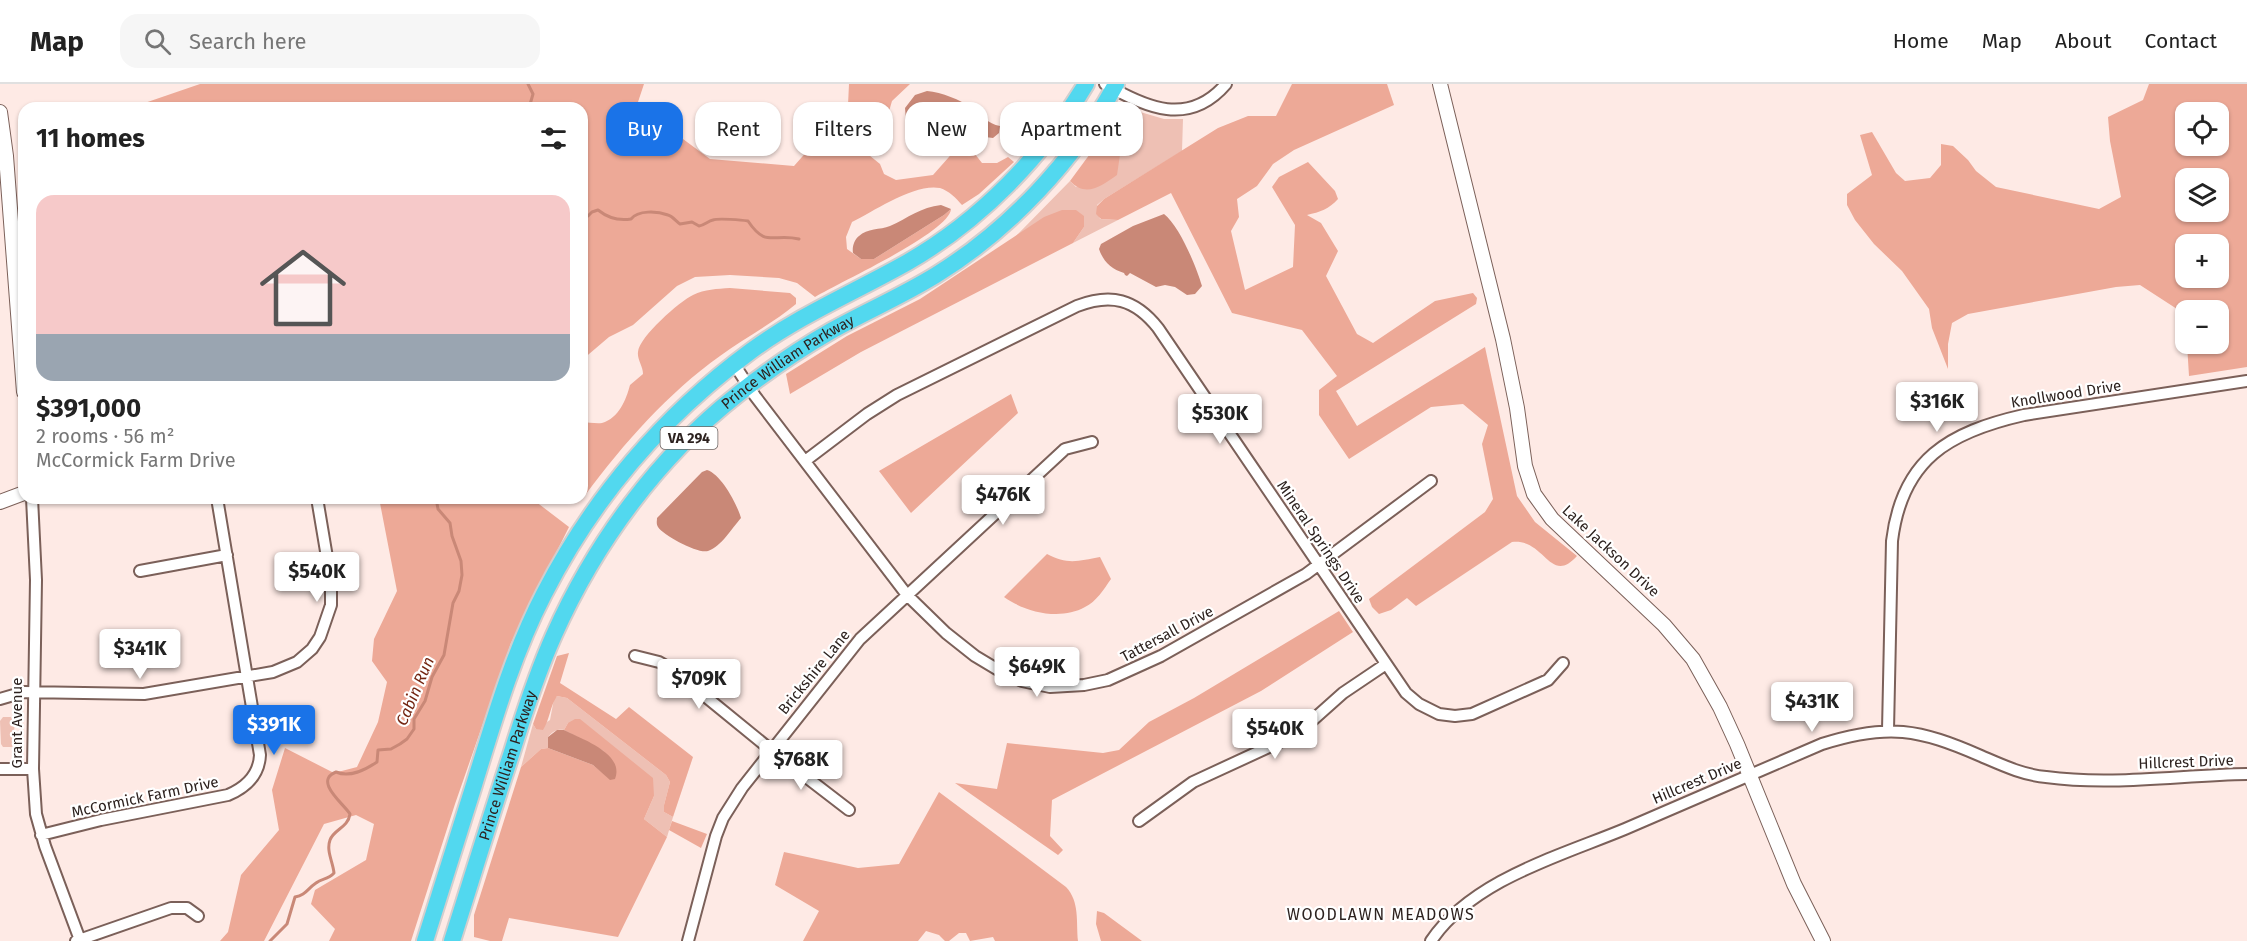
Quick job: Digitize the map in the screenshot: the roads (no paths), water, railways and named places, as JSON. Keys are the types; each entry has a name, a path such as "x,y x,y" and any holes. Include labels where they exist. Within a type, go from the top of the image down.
{"highway":[{"name":"Prince William Parkway","path":"425,941 495,716 524,637 544,594 583,527 633,460 679,411 734,364 782,330 911,260 963,224 1029,162 1062,121 1086,84"},
{"name":"Prince William Parkway","path":"452,941 535,681 571,598 596,554 642,491 692,435 749,386 833,330 937,274 986,239 1057,170 1096,118 1112,86"}],"street":[{"path":"1112,86 1148,106 1177,109 1201,103 1212,97 1226,84"},
{"name":"Lake Jackson Drive","path":"1440,84 1505,347 1526,466 1534,494 1552,519 1679,641 1706,681 1750,775 1794,884 1823,941"},
{"path":"0,112 6,156 18,313"},
{"name":"Mineral Springs Drive","path":"805,461 867,414 897,395 1077,306 1094,300 1120,301 1133,305 1146,314 1158,328 1406,693 1419,704 1439,714 1455,716 1472,714 1548,680 1563,663"},
{"name":"Tattersall Drive","path":"734,364 908,595 946,633 975,656 1022,681 1050,687 1084,685 1108,680 1161,657 1318,565 1431,481"},
{"name":"Knollwood Drive","path":"1888,730 1892,541 1895,517 1910,482 1931,456 1960,435 1997,421 2247,381"},
{"name":"Brickshire Lane","path":"688,941 709,859 723,818 771,750 860,639 1065,449 1092,442"},
{"path":"0,502 18,495"},
{"name":"Grant Avenue","path":"32,504 36,580 33,769 36,814 41,835 78,940"},
{"name":"McCormick Farm Drive","path":"41,835 101,820 228,795 244,787 257,771 260,755 219,504"},
{"path":"0,699 15,694 34,692 144,694 273,672 297,662 312,649 326,625 331,605 331,581 318,504"},
{"path":"140,571 227,555"},
{"path":"635,656 659,662 673,670 849,810"},
{"path":"1139,821 1194,782 1297,734 1343,693 1386,664"},
{"name":"Hillcrest Drive","path":"1431,941 1441,926 1459,908 1498,884 1534,866 1830,742 1855,735 1888,730 1917,733 1939,739 2029,775 2045,777 2091,780 2247,774"},
{"path":"0,769 33,769"},
{"path":"78,940 171,908 187,908 198,916"}],"waterway":[{"name":"Cabin Run","path":"528,84 533,94 531,102"},
{"path":"588,216 598,210 610,217 622,220 648,212 670,216 680,224 692,222 699,226 716,219 741,220 748,221 765,237 799,239"},
{"name":"Cabin Run","path":"270,941 287,924 295,897 302,895 318,881 334,873 329,852 330,840 347,822 350,814 332,793 328,781 330,776 336,772 352,774 362,770 377,762 378,750 391,749 407,739 414,729 414,719 425,701 432,677 444,655 453,603 459,591 462,575 461,561 450,523 438,509 437,504"}],"district":[{"name":"WOODLAWN MEADOWS","path":"1381,914"}]}
